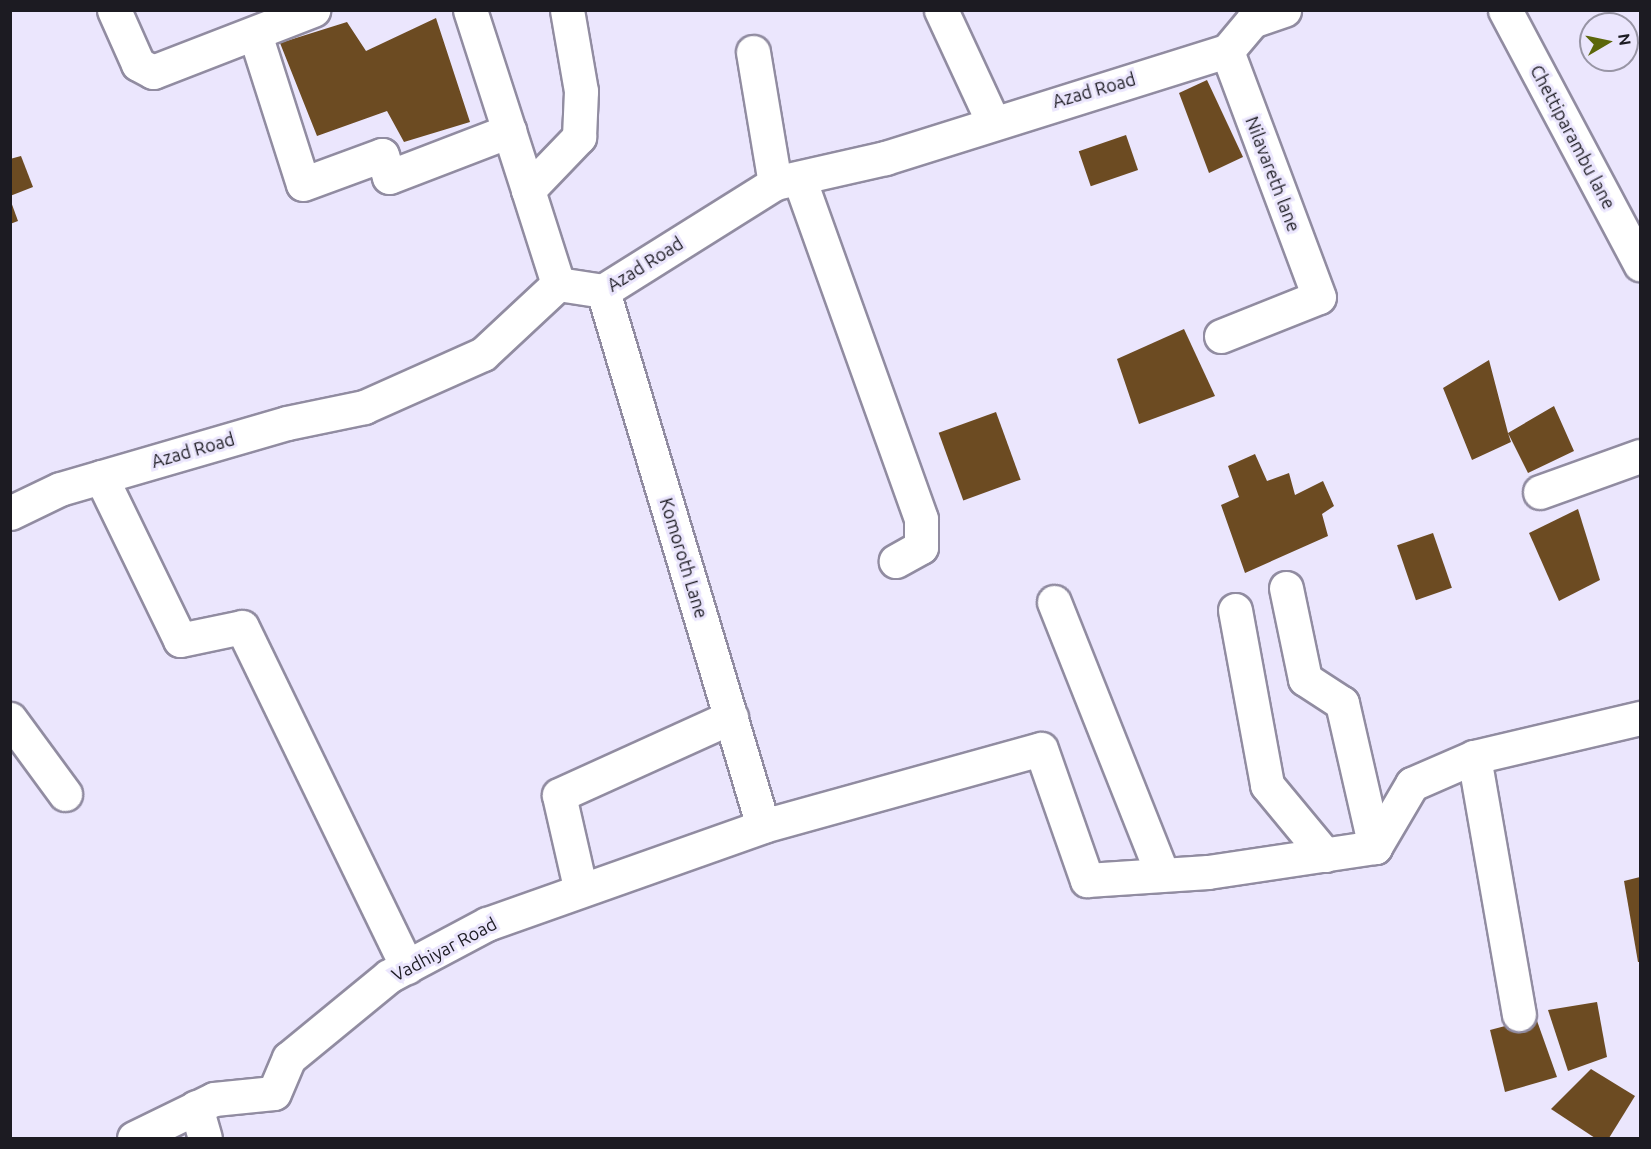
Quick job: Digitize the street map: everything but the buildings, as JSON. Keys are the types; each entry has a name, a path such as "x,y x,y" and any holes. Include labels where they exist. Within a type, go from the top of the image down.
{"street":[{"path":"114,10 138,64 153,72 313,10"},
{"path":"470,10 558,284"},
{"path":"528,190 579,137 581,91 567,10"},
{"path":"941,10 992,120"},
{"path":"1227,51 1249,16 1284,10"},
{"name":"Chettiparambu lane","path":"1505,10 1641,264"},
{"path":"255,34 303,184 382,155 389,177 509,131"},
{"name":"Azad Road","path":"10,513 60,489 287,423 364,407 483,354 558,284 603,291 787,180 885,158 992,120 1227,51"},
{"name":"Nilavareth lane","path":"1221,336 1319,297 1227,51"},
{"path":"753,52 787,180 921,519 921,547 896,561"},
{"name":"Komoroth Lane","path":"603,291 763,826"},
{"path":"1540,492 1641,456"},
{"path":"101,477 180,640 242,627 407,967"},
{"path":"1286,588 1305,679 1342,703 1376,847"},
{"path":"1054,602 1162,874 1376,847"},
{"path":"1235,610 1267,785 1325,855"},
{"path":"580,887 559,795 731,717"},
{"path":"1376,847 1412,784 1474,757 1641,718"},
{"path":"10,719 65,794"},
{"name":"Vadhiyar Road","path":"134,1138 214,1099 274,1093 289,1058 407,967 487,924 580,887 763,826 1041,749 1087,880 1162,874"},
{"path":"1474,757 1519,1014"},
{"path":"196,1107 205,1138"}]}
